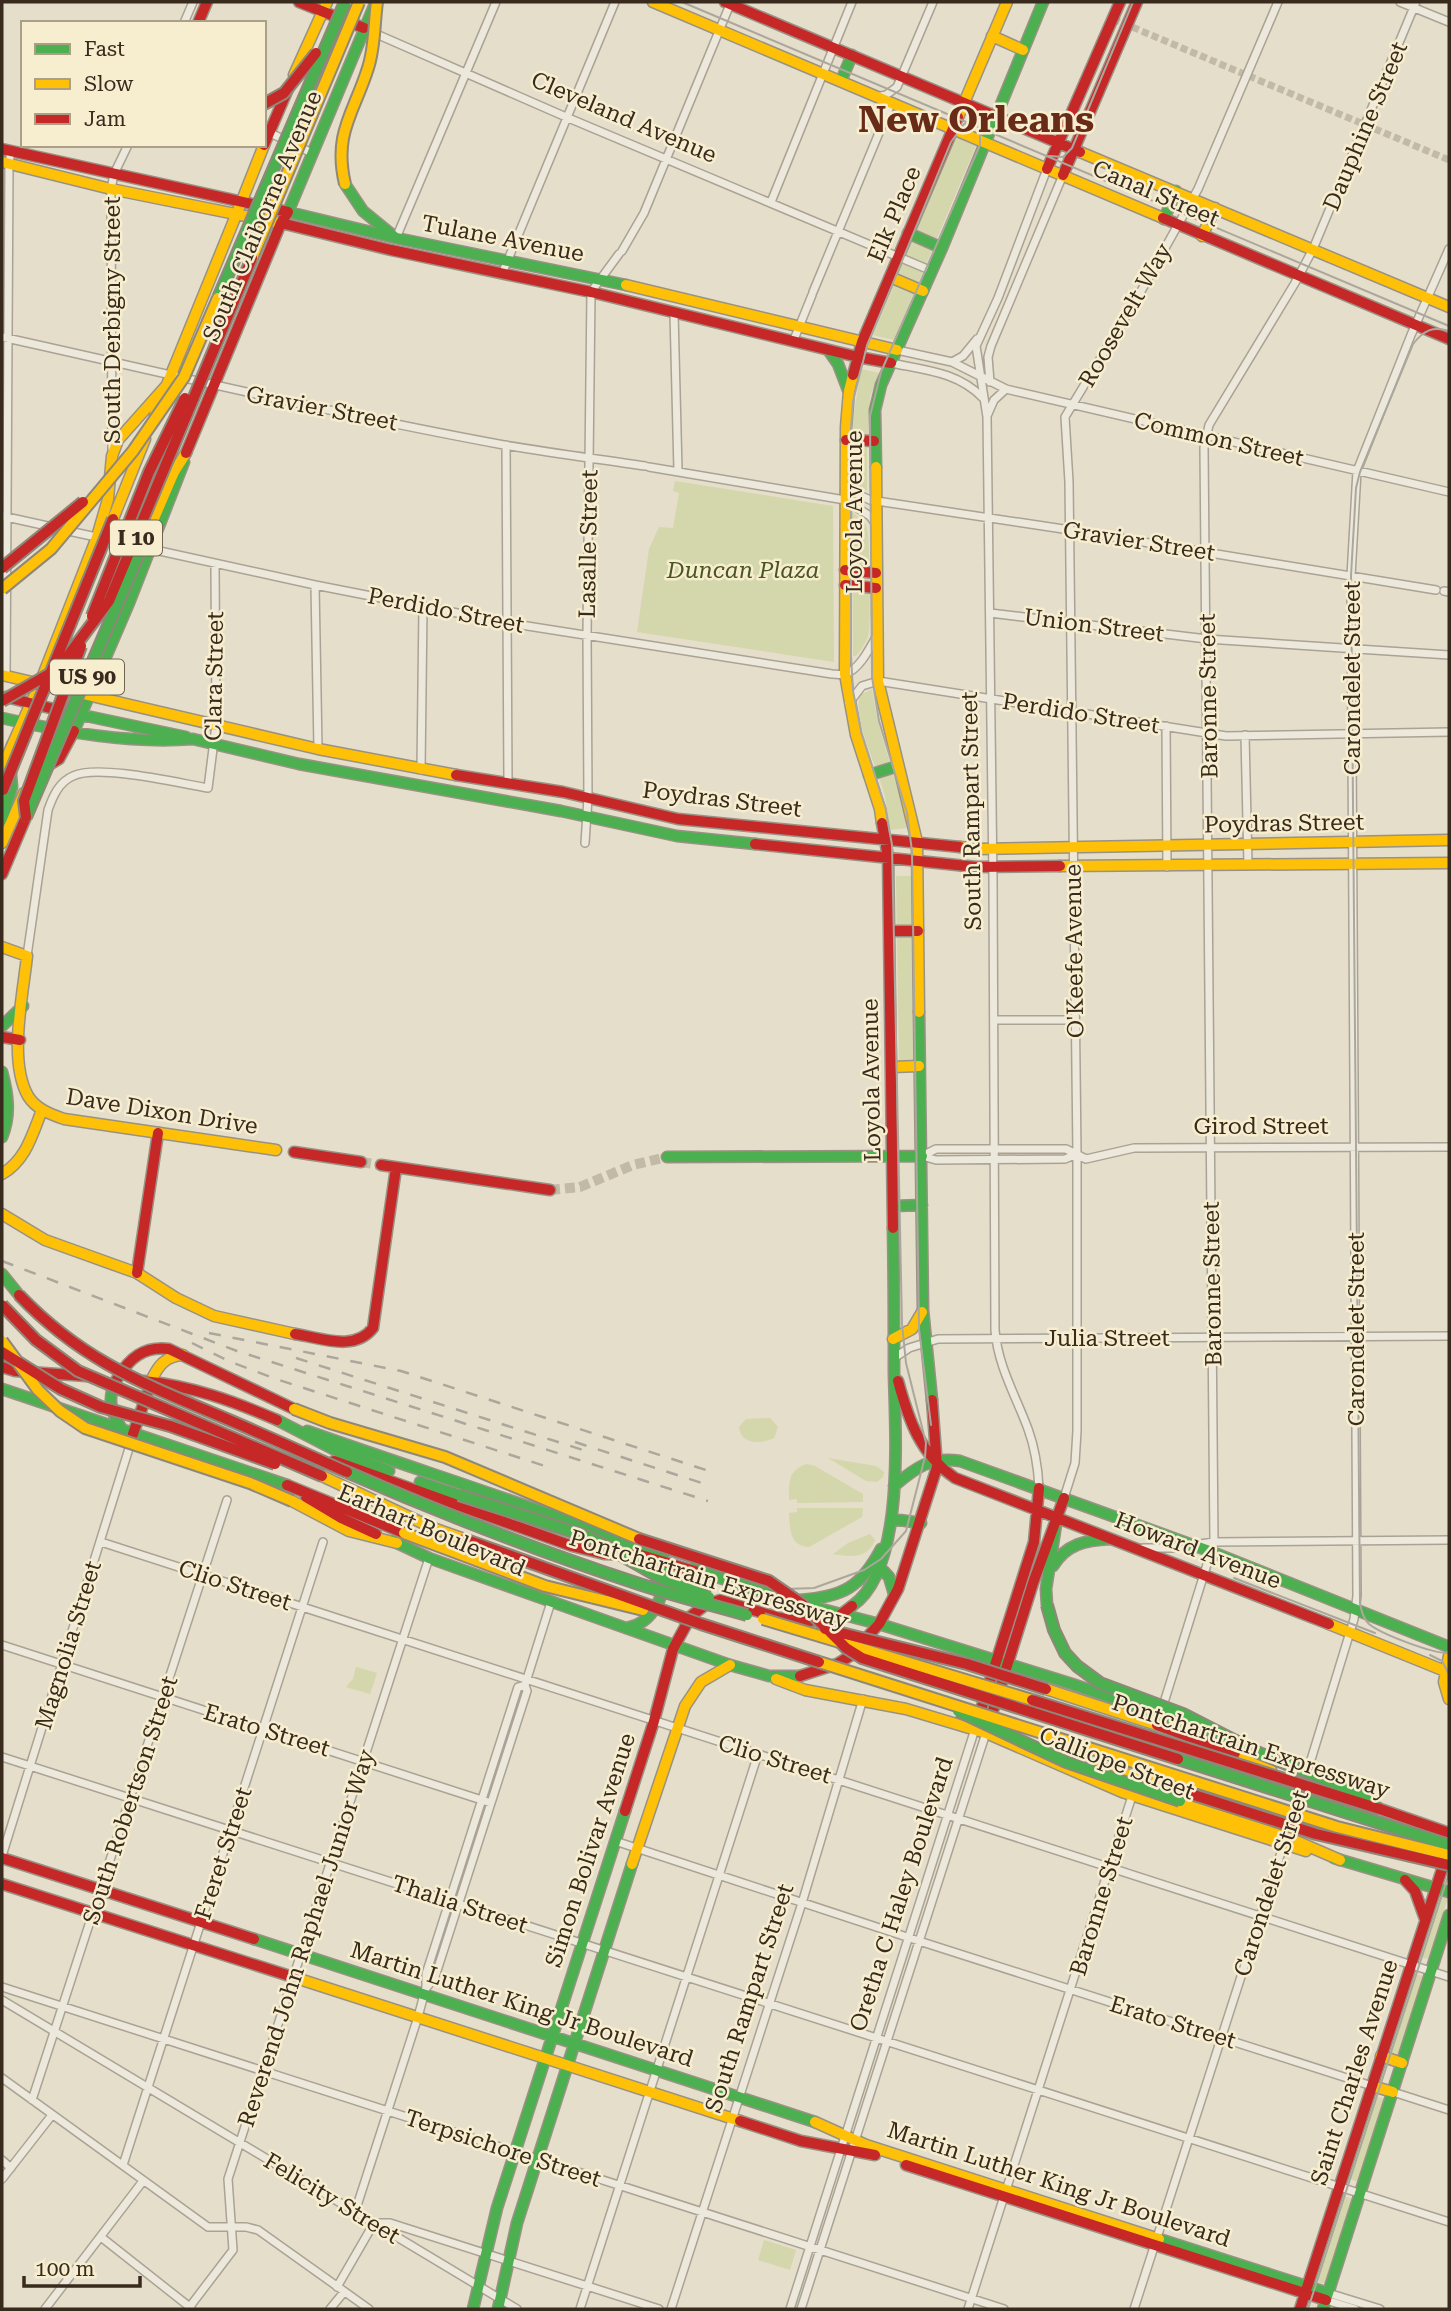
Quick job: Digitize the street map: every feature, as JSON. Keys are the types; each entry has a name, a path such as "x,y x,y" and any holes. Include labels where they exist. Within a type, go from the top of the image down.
{"main road":[{"path":"199,21 207,2"},
{"name":"Cleveland Avenue","path":"299,2 324,7 364,28"},
{"name":"I 10","path":"2,568 110,478 133,452 184,377 345,2"},
{"name":"I 10","path":"2,698 37,684 58,669 93,625 108,601 359,2"},
{"path":"376,2 371,58 345,123 340,143 340,159 345,184 363,211 396,238"},
{"name":"South Claiborne Avenue","path":"3,840 33,775 59,759 74,731 281,223 376,2"},
{"name":"Canal Street","path":"653,2 1449,339"},
{"name":"Elk Place","path":"862,342 1007,2"},
{"path":"897,350 1043,2"},
{"name":"South Rampart Street","path":"1048,169 1120,2"},
{"path":"1063,176 1136,2"},
{"name":"Canal Street","path":"729,3 1449,307"},
{"name":"South Claiborne Avenue","path":"267,131 324,7"},
{"path":"266,102 284,93 329,36"},
{"path":"992,36 1023,50"},
{"path":"841,81 852,55"},
{"name":"South Claiborne Avenue","path":"2,792 263,147"},
{"name":"Tulane Avenue","path":"6,150 396,238 599,278 897,350"},
{"name":"Tulane Avenue","path":"5,163 111,189 281,223 591,292 793,342 891,363"},
{"path":"1164,219 1176,191"},
{"path":"1202,236 1215,208"},
{"path":"908,233 942,248"},
{"path":"890,277 923,291"},
{"path":"26,817 24,801 139,497 176,415 218,335"},
{"name":"Loyola Avenue","path":"862,342 849,391 846,440 845,674 856,735 886,839 888,857 894,1206 894,1486 891,1519 876,1566"},
{"path":"828,350 838,364 849,391"},
{"name":"Loyola Avenue","path":"769,1676 816,1672 837,1664 850,1656 879,1624 894,1594 921,1523 936,1462 923,1310 917,842 909,801 884,717 878,681 876,637 874,441 878,396 897,350"},
{"name":"South Claiborne Avenue","path":"2,768 97,537 108,499 112,456 118,440 168,380"},
{"path":"846,440 874,441"},
{"name":"South Claiborne Avenue","path":"2,874 174,472 189,448"},
{"path":"2,589 51,549 110,478"},
{"path":"845,570 876,573"},
{"path":"845,585 876,587"},
{"name":"Poydras Street","path":"4,676 318,749 421,770 589,798 678,819 993,849 1449,841"},
{"path":"2,708 37,684"},
{"name":"Poydras Street","path":"2,698 299,764 677,836 993,867 1449,863"},
{"path":"2,718 21,724 156,742 193,739"},
{"path":"2,820 12,787 12,745"},
{"path":"869,775 898,766"},
{"path":"751,843 753,827"},
{"path":"775,846 776,829"},
{"path":"1424,841 1424,863"},
{"path":"889,931 918,931"},
{"path":"2,947 27,956 20,1073 28,1095 42,1110 22,1158 2,1174"},
{"path":"2,1027 23,1006"},
{"path":"2,1037 20,1040"},
{"path":"892,1067 919,1066"},
{"path":"2,1072 8,1113 4,1133"},
{"name":"Dave Dixon Drive","path":"42,1110 64,1119 276,1150"},
{"path":"137,1273 158,1133"},
{"path":"293,1153 361,1162"},
{"name":"Girod Street","path":"667,1157 922,1156"},
{"path":"381,1165 550,1190"},
{"path":"2,1214 45,1240 137,1273 176,1298 214,1316 343,1343 365,1338 373,1328 396,1168"},
{"path":"894,1206 922,1205"},
{"name":"Pontchartrain Expressway","path":"2,1274 31,1310 58,1335 94,1360 153,1389 450,1515 636,1583 966,1679 1380,1809 1449,1834"},
{"name":"Pontchartrain Expressway","path":"2,1305 36,1340 78,1371 322,1476 433,1528 558,1571 701,1625 917,1691 1337,1827 1449,1855"},
{"path":"893,1339 912,1329 923,1310"},
{"path":"2,1340 18,1368 50,1403 85,1428 267,1488 349,1531 397,1543"},
{"path":"128,1433 109,1406 110,1391 135,1355 163,1348 190,1357 294,1409 330,1423 445,1458 619,1532 769,1581 791,1595 846,1648 862,1658 1449,1846"},
{"path":"2,1352 61,1389 101,1407 170,1426 296,1472 322,1476"},
{"path":"128,1433 159,1364 178,1355 190,1357"},
{"path":"894,1486 916,1467 936,1462 920,1444 909,1421 895,1362"},
{"name":"Earhart Boulevard","path":"2,1367 15,1371 151,1381 208,1391 277,1420 456,1484 573,1521 698,1572 787,1600"},
{"name":"Earhart Boulevard","path":"2,1389 287,1485 341,1518 429,1558 730,1665 769,1676"},
{"path":"186,1451 179,1423 183,1405 193,1394 208,1391"},
{"path":"277,1420 338,1452 589,1537 661,1578 747,1615"},
{"path":"277,1442 572,1546 604,1554 652,1558 698,1572"},
{"name":"Howard Avenue","path":"936,1462 960,1461 1189,1545 1213,1547 1357,1611 1449,1647"},
{"name":"Howard Avenue","path":"936,1462 955,1478 979,1488 1204,1574 1445,1671"},
{"path":"979,1488 986,1470"},
{"path":"287,1485 545,1586 701,1625"},
{"name":"Oretha C Haley Boulevard","path":"1003,1663 1030,1557 1039,1488"},
{"name":"Oretha C Haley Boulevard","path":"980,1731 1064,1497"},
{"path":"1057,1518 1046,1589 1047,1606 1055,1635 1067,1655 1085,1673 1122,1692 1215,1728 1244,1745 1364,1795 1380,1809"},
{"path":"891,1519 921,1523"},
{"path":"1049,1572 1065,1550 1079,1543 1110,1539"},
{"path":"627,1628 644,1622 649,1617 664,1584 664,1570 652,1558"},
{"path":"876,1566 893,1584 894,1594"},
{"path":"787,1600 825,1600 840,1595 853,1588 876,1566"},
{"path":"675,1644 684,1626 698,1608 720,1600 794,1620 816,1623 841,1615 852,1608 869,1589 876,1566"},
{"path":"787,1600 879,1624 1072,1684 1251,1760 1302,1787 1449,1834"},
{"path":"762,1619 841,1632 925,1653 1114,1711 1158,1720"},
{"name":"Simon Bolivar Avenue","path":"473,2309 515,2151 654,1721 675,1644"},
{"path":"1449,1656 1445,1671 1446,1693 1449,1699"},
{"name":"Simon Bolivar Avenue","path":"500,2304 517,2223 676,1728 698,1685 709,1674 730,1665"},
{"name":"Calliope Street","path":"769,1676 805,1690 906,1709 980,1731 1132,1796 1285,1840"},
{"path":"917,1691 1066,1762 1228,1817 1340,1860 1449,1892"},
{"path":"1045,1759 1139,1777 1316,1833 1449,1865"},
{"name":"Saint Charles Avenue","path":"1300,2309 1449,1846"},
{"name":"Martin Luther King Jr Boulevard","path":"2,1857 300,1955 425,1990 739,2096 849,2143 1306,2290 1325,2301"},
{"path":"1402,1878 1415,1891 1425,1919"},
{"name":"Martin Luther King Jr Boulevard","path":"2,1884 801,2141 849,2143"},
{"name":"Saint Charles Avenue","path":"1325,2301 1449,1915"},
{"path":"1381,2056 1402,2063"},
{"path":"1372,2086 1393,2092"}],"street":[{"path":"185,21 193,2"},
{"path":"396,238 496,2"},
{"path":"502,274 615,2"},
{"path":"771,202 852,2"},
{"path":"876,97 894,91 933,2"},
{"name":"Roosevelt Way","path":"1072,405 1193,199 1278,2"},
{"path":"1400,2 1415,5 1449,22"},
{"name":"Lasalle Street","path":"585,843 589,798 587,635 591,292 599,278 621,253 644,213 729,3"},
{"name":"Dauphine Street","path":"1313,249 1415,5"},
{"name":"Cleveland Avenue","path":"364,28 566,117 932,271"},
{"path":"793,342 891,104"},
{"path":"267,131 312,153"},
{"name":"South Derbigny Street","path":"112,456 111,189 114,174 127,147"},
{"path":"4,676 6,150"},
{"name":"South Rampart Street","path":"1039,1488 1034,1447 1006,1378 996,1339 987,417 976,346 998,298 1048,169"},
{"path":"990,382 988,357 991,346 1063,176"},
{"name":"Baronne Street","path":"968,2309 1213,1547 1206,437 1209,425 1299,277 1313,249"},
{"name":"Carondelet Street","path":"1134,2309 1357,1611 1351,576 1357,471 1415,325 1449,249"},
{"path":"674,313 678,471"},
{"path":"952,362 963,356 979,337"},
{"name":"Gravier Street","path":"5,338 112,361 168,380 214,386 506,445 845,500 870,516 875,523"},
{"name":"Tulane Avenue","path":"897,350 952,362 990,382"},
{"name":"Tulane Avenue","path":"891,363 950,375 971,386 983,398"},
{"name":"Common Street","path":"990,382 1006,389 1072,405 1449,492"},
{"path":"987,417 994,400 1006,389"},
{"name":"O'Keefe Avenue","path":"1064,1497 1072,1476 1076,1451 1077,1154 1070,530 1065,417 1072,405"},
{"path":"506,445 508,783"},
{"name":"Gravier Street","path":"845,485 850,491 875,500 1443,591"},
{"name":"Perdido Street","path":"5,516 215,564 508,623 845,674"},
{"name":"Clara Street","path":"27,956 48,810 52,798 66,779 85,772 100,771 208,788 216,726 215,564"},
{"path":"316,585 318,749"},
{"path":"421,770 423,607"},
{"name":"Union Street","path":"990,613 1207,639 1449,655"},
{"path":"845,674 859,663 876,637"},
{"path":"849,704 862,686 878,681"},
{"name":"Perdido Street","path":"878,681 1208,733 1244,735 1449,732"},
{"path":"1166,726 1167,867"},
{"path":"1244,735 1248,865"},
{"path":"994,1020 1075,1020"},
{"name":"Girod Street","path":"922,1156 936,1149 1066,1149 1086,1159 1134,1148 1449,1147"},
{"name":"Girod Street","path":"922,1156 936,1160 995,1160 1065,1159 1077,1154"},
{"name":"Julia Street","path":"895,1362 904,1350 938,1339 1449,1336"},
{"name":"Magnolia Street","path":"2,1857 101,1542 128,1433"},
{"name":"South Robertson Street","path":"32,2100 227,1500"},
{"path":"1213,1547 1449,1540"},
{"name":"Clio Street","path":"101,1542 526,1683 840,1779 1449,1977"},
{"name":"Freret Street","path":"123,2165 323,1542"},
{"path":"1132,1547 1189,1545"},
{"name":"Reverend John Raphael Junior Way","path":"190,2309 230,2256 234,2243 227,2186 429,1558"},
{"path":"355,2212 418,2017 426,1973 491,1803 527,1691 526,1683 551,1602"},
{"name":"Erato Street","path":"2,1645 491,1803"},
{"path":"455,1902 482,1800 518,1688 526,1683"},
{"name":"South Rampart Street","path":"671,2309 802,1903 863,1699"},
{"name":"Oretha C Haley Boulevard","path":"801,2309 820,2250 877,2038 949,1815 980,1731"},
{"name":"Oretha C Haley Boulevard","path":"790,2309 919,1941 958,1818 980,1731"},
{"path":"580,2309 758,1754"},
{"name":"Thalia Street","path":"2,1757 1189,2137"},
{"name":"Erato Street","path":"615,1840 909,1938 1372,2086"},
{"name":"Terpsichore Street","path":"2,1987 1003,2309"},
{"name":"Felicity Street","path":"2,2000 479,2286 500,2304 517,2309"},
{"path":"2,2078 208,2227 246,2227 258,2230 369,2309"},
{"path":"1393,2092 1449,2110"},
{"path":"2,2179 52,2115"},
{"path":"1189,2137 1449,2221"},
{"path":"2,2160 11,2168"},
{"path":"45,2309 143,2182"},
{"path":"330,2309 374,2223 390,2224 659,2309"},
{"path":"101,2238 190,2309"},
{"path":"1325,2301 1355,2309"},
{"path":"1325,2301 1380,2309"}],"green space":[{"path":"955,137 976,146 894,340 873,335"},
{"path":"861,369 879,373 870,397 868,434 862,435 855,431 852,425"},
{"path":"852,448 867,448 867,490 851,486"},
{"name":"Duncan Plaza","path":"675,481 833,506 834,662 637,632 649,549 659,527 673,528 679,493 673,491"},
{"path":"852,512 867,528 869,561 869,632 856,656 853,656"},
{"path":"872,689 907,828 889,830 885,797 863,731 860,695"},
{"path":"896,876 911,876 913,1060 899,1060"},
{"path":"770,1418 778,1427 774,1438 752,1442 743,1437 739,1427 746,1419"},
{"path":"828,1458 876,1466 884,1472 883,1477 877,1482 866,1481"},
{"path":"807,1464 863,1494 863,1502 797,1503 797,1499 789,1500 793,1473"},
{"path":"797,1508 863,1508 862,1517 809,1547 802,1546 792,1535 789,1513 797,1512"},
{"path":"870,1534 875,1540 863,1554 833,1554 848,1543"},
{"path":"356,1667 377,1673 370,1694 346,1687 353,1679"},
{"path":"1438,1895 1448,1898 1428,1959 1418,1956"},
{"path":"1412,1973 1423,1976 1398,2057 1388,2053"},
{"path":"1372,2095 1385,2099 1359,2182 1346,2178"},
{"path":"1341,2195 1353,2199 1326,2284 1313,2281"},
{"path":"764,2240 796,2250 790,2270 758,2260"}],"tunnel":[{"path":"1113,19 1449,160"},
{"path":"550,1190 580,1187 633,1165 667,1157"},
{"path":"361,1162 381,1165"}],"tram line":[{"path":"682,2 1449,326"},
{"path":"1049,156 1063,157 1072,148 1133,2"},
{"path":"931,1425 919,1329 912,851 907,813 879,721 872,677 870,416 881,372 980,145 980,131 971,119"},
{"path":"786,1589 814,1588 864,1570 881,1559 906,1531 925,1457 926,1443 906,1363 902,1324 892,845 886,810 861,731 853,691 851,427 853,401 867,346 951,142 964,124 987,125"},
{"path":"1449,331 1429,330 1413,344 1360,472 1356,488 1351,576 1360,1603 1365,1619 1375,1628 1420,1647 1449,1653"},
{"path":"1234,1578 1375,1633"},
{"path":"1430,1655 1442,1661 1449,1674"},
{"path":"1308,2309 1449,1873"}],"railway":[{"path":"2,1261 237,1351 708,1501"},
{"path":"209,1333 401,1371 709,1471"},
{"path":"192,1343 231,1362 276,1379 548,1467"},
{"path":"296,1358 583,1450"},
{"path":"575,1442 708,1485"}],"traffic: fast":[{"path":"218,298 345,2"},
{"path":"876,467 875,410 881,385 942,248 1043,2"},
{"path":"375,4 288,212 396,238 626,285"},
{"path":"841,81 852,55"},
{"path":"345,184 363,211 396,238"},
{"path":"1164,219 1176,191"},
{"path":"908,233 942,248"},
{"path":"829,351 838,364 848,390"},
{"path":"74,731 129,603 184,462"},
{"path":"26,817 146,537"},
{"path":"77,714 186,737"},
{"path":"2,718 97,736 145,740 193,739"},
{"path":"193,739 299,764 561,811 677,836 755,844"},
{"path":"2,820 12,787 12,745"},
{"path":"869,775 898,766"},
{"path":"2,1026 23,1006"},
{"path":"919,1012 923,1310 932,1400"},
{"path":"2,1072 8,1104 2,1137"},
{"path":"667,1157 922,1156"},
{"path":"894,1206 922,1205"},
{"path":"852,1606 869,1588 881,1562 894,1497 893,1228"},
{"path":"2,1274 19,1295"},
{"path":"116,1381 111,1401 123,1431"},
{"path":"2,1389 287,1485"},
{"path":"277,1420 339,1452 389,1471"},
{"path":"307,1431 530,1507 663,1556"},
{"path":"894,1486 924,1465 940,1460 960,1461 1212,1552 1449,1647"},
{"path":"347,1472 561,1557 647,1587 747,1615"},
{"path":"420,1482 459,1495"},
{"path":"459,1495 589,1537 661,1578 709,1597"},
{"path":"1047,1605 1046,1589 1057,1518"},
{"path":"892,1519 921,1523"},
{"path":"1053,1566 1070,1548 1110,1539"},
{"path":"393,1541 429,1558 730,1665 769,1676 800,1676"},
{"path":"800,1600 828,1596 849,1588 866,1573 881,1549"},
{"path":"627,1628 651,1614 660,1598 664,1570 654,1559"},
{"path":"878,1565 889,1577 894,1594"},
{"path":"693,1569 787,1600 879,1624 1072,1684 1206,1730"},
{"path":"1047,1605 1054,1630 1065,1653 1100,1683 1183,1714 1259,1753 1364,1795 1375,1804"},
{"path":"958,1711 1066,1762 1180,1801"},
{"path":"1178,1759 1449,1845"},
{"path":"473,2309 497,2208 625,1811"},
{"path":"1334,1858 1449,1892"},
{"path":"498,2309 517,2223 632,1864"},
{"path":"1323,2309 1449,1915"},
{"path":"254,1939 815,2122"},
{"path":"1159,2239 1328,2293"}],"traffic: slow":[{"path":"294,75 327,2"},
{"path":"252,258 359,2"},
{"path":"345,184 342,166 343,137 370,60 377,2"},
{"path":"653,2 1163,218"},
{"path":"958,117 1007,2"},
{"path":"992,36 1023,50"},
{"path":"241,203 263,147"},
{"path":"1080,152 1449,307"},
{"path":"2,162 111,189 275,222"},
{"path":"155,414 241,203"},
{"path":"1202,236 1215,208"},
{"path":"890,277 923,291"},
{"path":"626,285 897,350"},
{"path":"2,589 51,549 133,451 184,377 218,298"},
{"path":"853,375 846,427 845,674 856,735 882,823"},
{"path":"2,768 40,683 97,537 108,499 112,456 118,440 166,386"},
{"path":"113,519 145,439"},
{"path":"146,537 174,472 186,453"},
{"path":"876,467 878,681 917,842 919,1012"},
{"path":"2,675 318,749 456,775"},
{"path":"2,843 24,793"},
{"path":"960,847 978,849 1449,840"},
{"path":"1060,866 1449,863"},
{"path":"2,947 27,956 18,1028 19,1065 28,1096 39,1108 64,1119 276,1150"},
{"path":"892,1067 919,1066"},
{"path":"2,1174 23,1154 42,1110"},
{"path":"2,1214 45,1240 137,1273 176,1298 214,1316 295,1334"},
{"path":"893,1339 912,1329 922,1312"},
{"path":"2,1341 38,1390 60,1411 85,1428 250,1483 292,1501"},
{"path":"151,1381 163,1363 171,1357 183,1355"},
{"path":"294,1409 330,1423 445,1457 639,1539"},
{"path":"322,1476 433,1528 464,1539"},
{"path":"292,1501 349,1531 397,1543"},
{"path":"404,1533 545,1586 643,1610"},
{"path":"763,1619 1032,1700"},
{"path":"1329,1624 1445,1671"},
{"path":"1449,1656 1444,1682 1449,1699"},
{"path":"819,1662 1337,1827 1449,1855"},
{"path":"632,1864 685,1706 701,1682 730,1665"},
{"path":"776,1679 805,1690 906,1709 986,1733 1122,1792 1306,1851"},
{"path":"1046,1689 1157,1725"},
{"path":"1222,1739 1251,1760 1271,1770"},
{"path":"1097,1768 1139,1777 1191,1794"},
{"path":"1180,1801 1287,1837 1340,1860"},
{"path":"296,1978 740,2121"},
{"path":"1381,2056 1402,2063"},
{"path":"1372,2086 1393,2092"},
{"path":"815,2122 866,2145 1159,2239"}],"traffic: jam":[{"path":"199,21 207,2"},
{"path":"299,2 364,28"},
{"path":"725,2 1080,152"},
{"path":"1047,169 1120,2"},
{"path":"1063,175 1137,2"},
{"path":"266,103 284,93 316,53"},
{"path":"266,140 288,89"},
{"path":"853,375 862,342 958,117"},
{"path":"2,149 288,212 281,223 186,453"},
{"path":"1163,218 1449,339"},
{"path":"281,223 891,363"},
{"path":"2,701 58,669 109,601 252,258"},
{"path":"92,616 149,472 185,398"},
{"path":"846,440 874,441"},
{"path":"2,568 83,502"},
{"path":"3,790 113,519"},
{"path":"845,570 876,573"},
{"path":"845,585 876,588"},
{"path":"26,817 24,801 81,646"},
{"path":"6,697 62,711"},
{"path":"44,768 59,759 74,731"},
{"path":"456,775 563,792 678,819 960,847"},
{"path":"2,874 26,817"},
{"path":"882,823 888,857 893,1228"},
{"path":"755,844 976,867 1060,866"},
{"path":"889,931 918,931"},
{"path":"2,1037 20,1040"},
{"path":"137,1273 158,1133"},
{"path":"294,1152 361,1162"},
{"path":"381,1165 550,1190"},
{"path":"295,1334 347,1342 357,1340 373,1328 396,1168"},
{"path":"19,1295 67,1338 117,1370 347,1472"},
{"path":"2,1305 36,1340 78,1371 322,1476"},
{"path":"117,1379 138,1355 152,1349 169,1349 294,1409"},
{"path":"2,1352 61,1389 101,1407 170,1426 275,1464"},
{"path":"2,1367 15,1371 86,1376"},
{"path":"144,1381 212,1395 277,1420"},
{"path":"898,1381 917,1436 933,1458 955,1478 1329,1624"},
{"path":"133,1434 147,1394"},
{"path":"800,1676 837,1664 850,1656 879,1624 898,1589 937,1467 932,1400"},
{"path":"334,1461 572,1546 604,1554 641,1555 698,1572"},
{"path":"287,1485 404,1533"},
{"path":"978,1719 1034,1542 1039,1488"},
{"path":"306,1497 341,1518 376,1534"},
{"path":"989,1723 1033,1583 1064,1498"},
{"path":"464,1539 701,1624 819,1662"},
{"path":"639,1539 769,1581 802,1604 846,1648 862,1658 1178,1759"},
{"path":"625,1811 654,1721 673,1649 691,1616 704,1606 720,1600 780,1618 804,1622 839,1616 852,1606"},
{"path":"825,1629 967,1664 1046,1689"},
{"path":"1032,1700 1380,1809"},
{"path":"1157,1725 1235,1753"},
{"path":"1191,1794 1316,1834 1449,1865"},
{"path":"1380,1809 1449,1833"},
{"path":"2,1858 254,1939"},
{"path":"1300,2309 1445,1860"},
{"path":"1405,1880 1415,1891 1425,1919"},
{"path":"2,1884 296,1978"},
{"path":"740,2121 801,2141 875,2155"},
{"path":"906,2165 1326,2300"}],"district":[{"name":"New Orleans","path":"976,119"}]}
